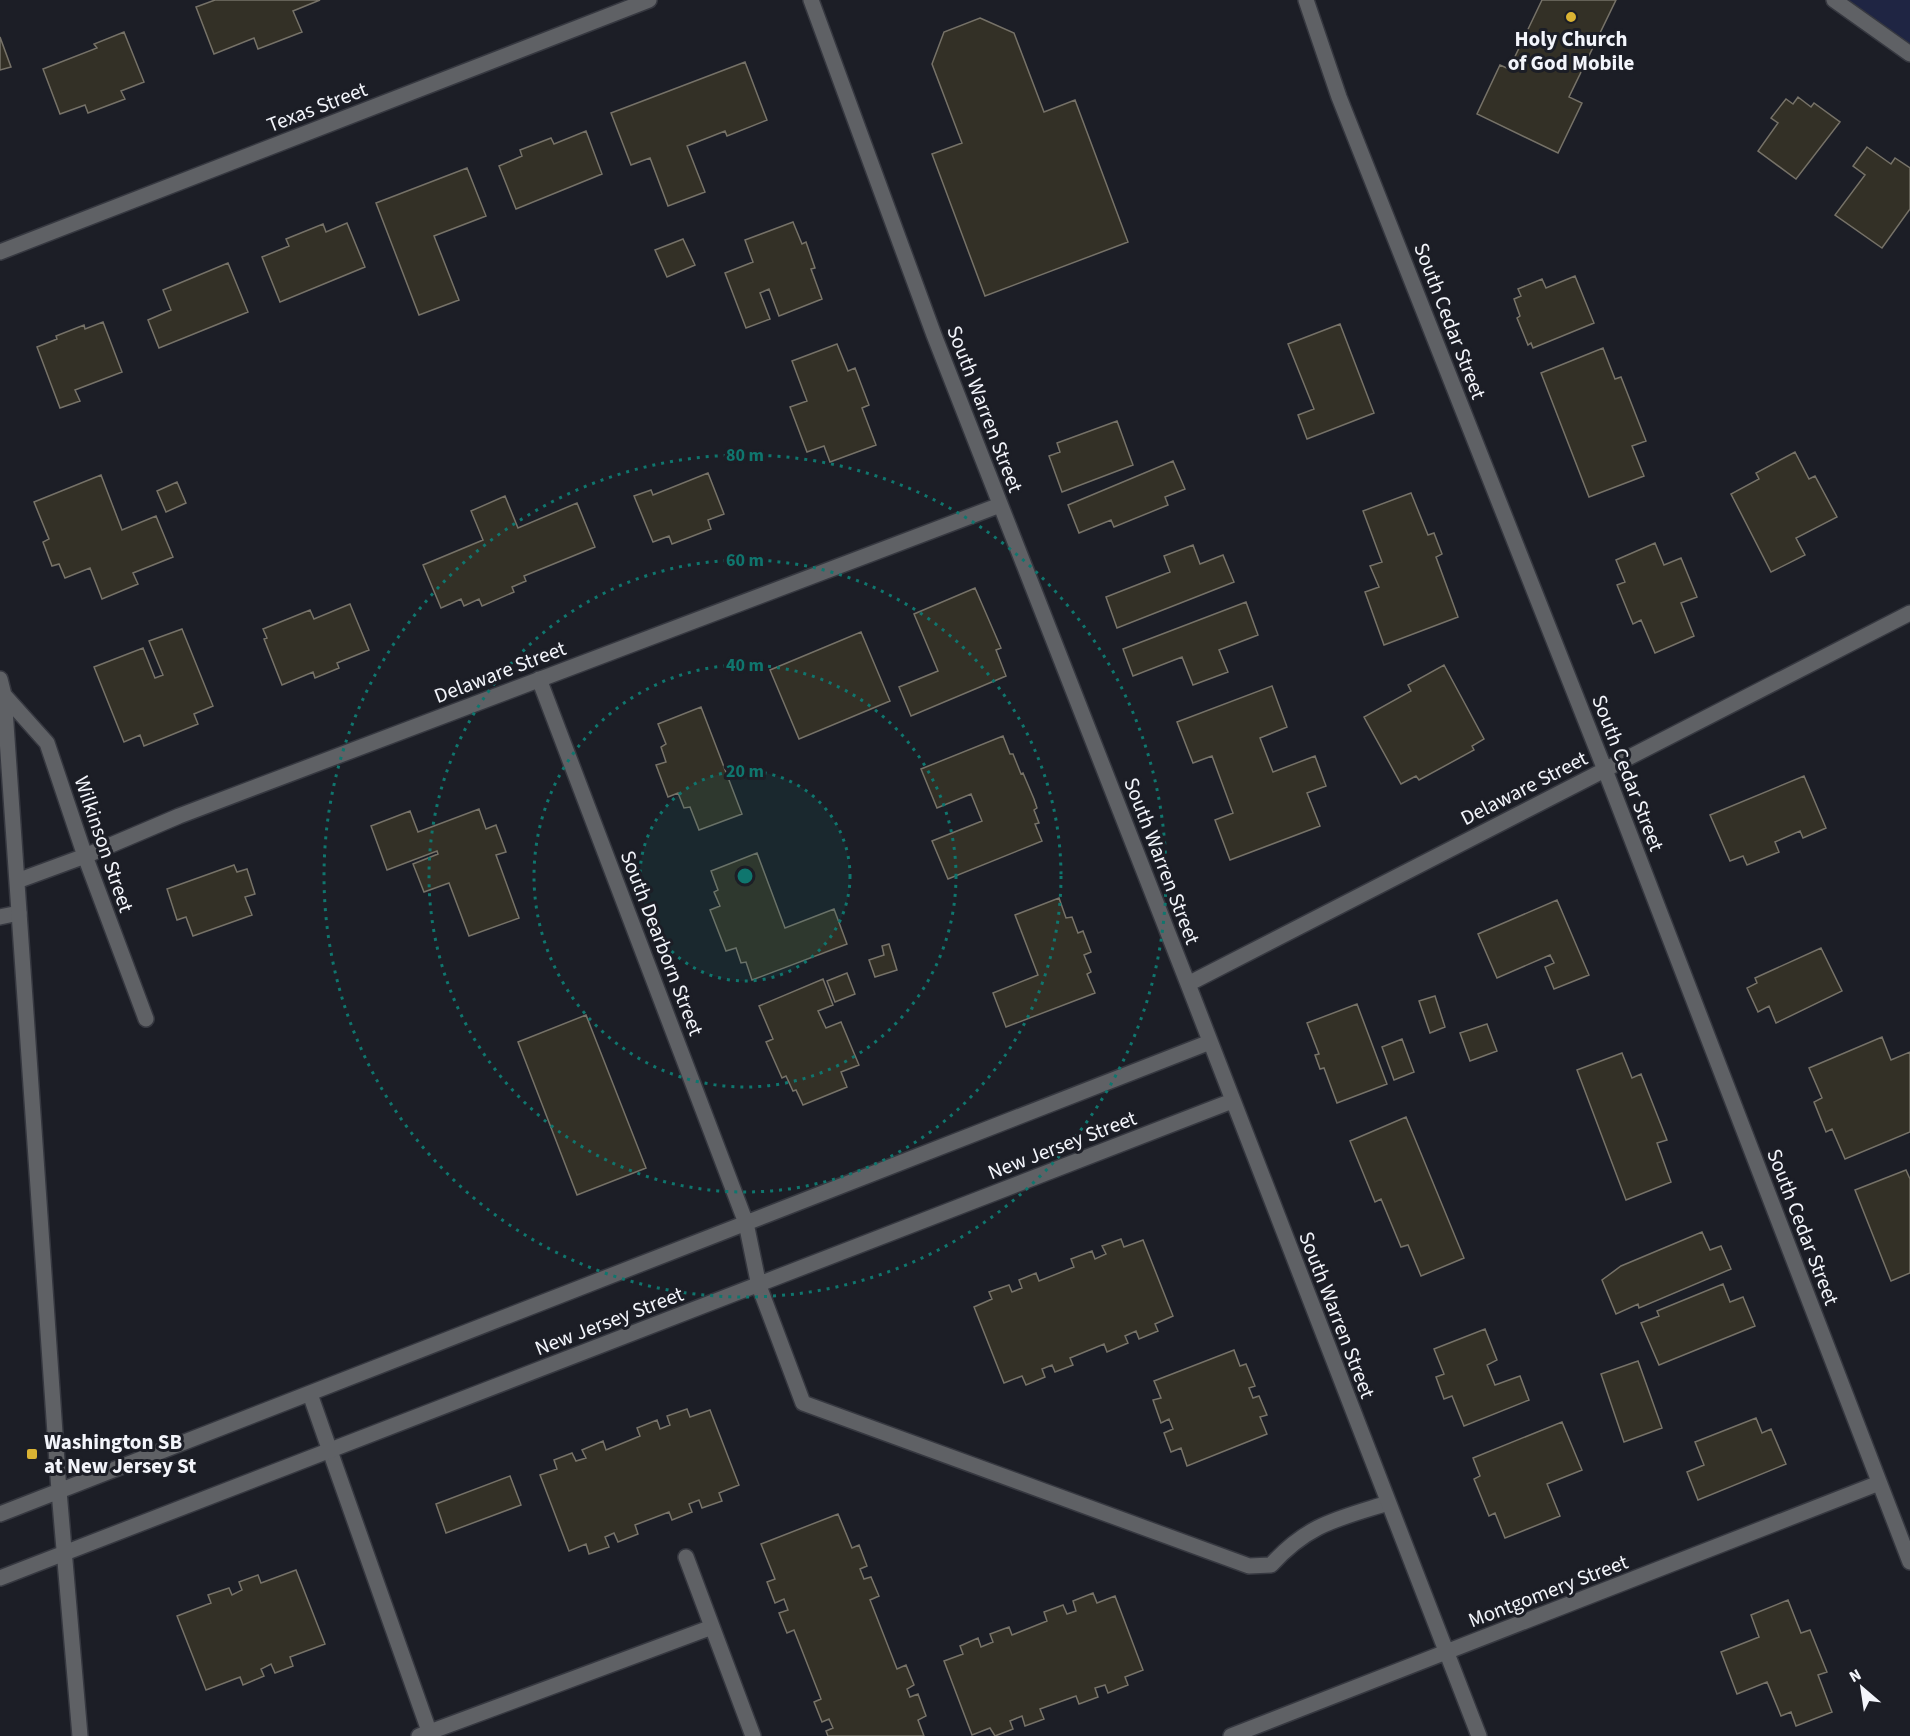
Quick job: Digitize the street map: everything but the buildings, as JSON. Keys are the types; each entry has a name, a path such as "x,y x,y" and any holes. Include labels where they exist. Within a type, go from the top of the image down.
{"street":[{"name":"Texas Street","path":"0,252 649,0"},
{"name":"South Warren Street","path":"811,0 929,324 1479,1736"},
{"name":"South Cedar Street","path":"1306,0 1339,97 1605,770 1910,1562"},
{"path":"1834,0 1910,54"},
{"name":"Delaware Street","path":"16,881 85,856 179,816 1000,505"},
{"name":"Delaware Street","path":"1188,984 1910,613"},
{"path":"0,679 4,695 59,1491 80,1736"},
{"name":"South Dearborn Street","path":"539,679 746,1223 759,1286 803,1403 1249,1566 1271,1565 1306,1533 1333,1520 1388,1503"},
{"name":"Wilkinson Street","path":"4,695 47,743 85,856 146,1019"},
{"path":"0,917 19,913"},
{"name":"New Jersey Street","path":"0,1514 1210,1042"},
{"name":"New Jersey Street","path":"0,1578 1232,1101"},
{"path":"310,1394 424,1733 712,1627"},
{"name":"Montgomery Street","path":"1231,1736 1879,1483"},
{"path":"686,1557 753,1736"}],"shaded area":[{"path":"1834,0 1910,0 1910,54"}],"place":[{"name":"Holy Church of God Mobile","path":"1571,17"},
{"name":"Washington SB at New Jersey St","path":"32,1454"}]}
